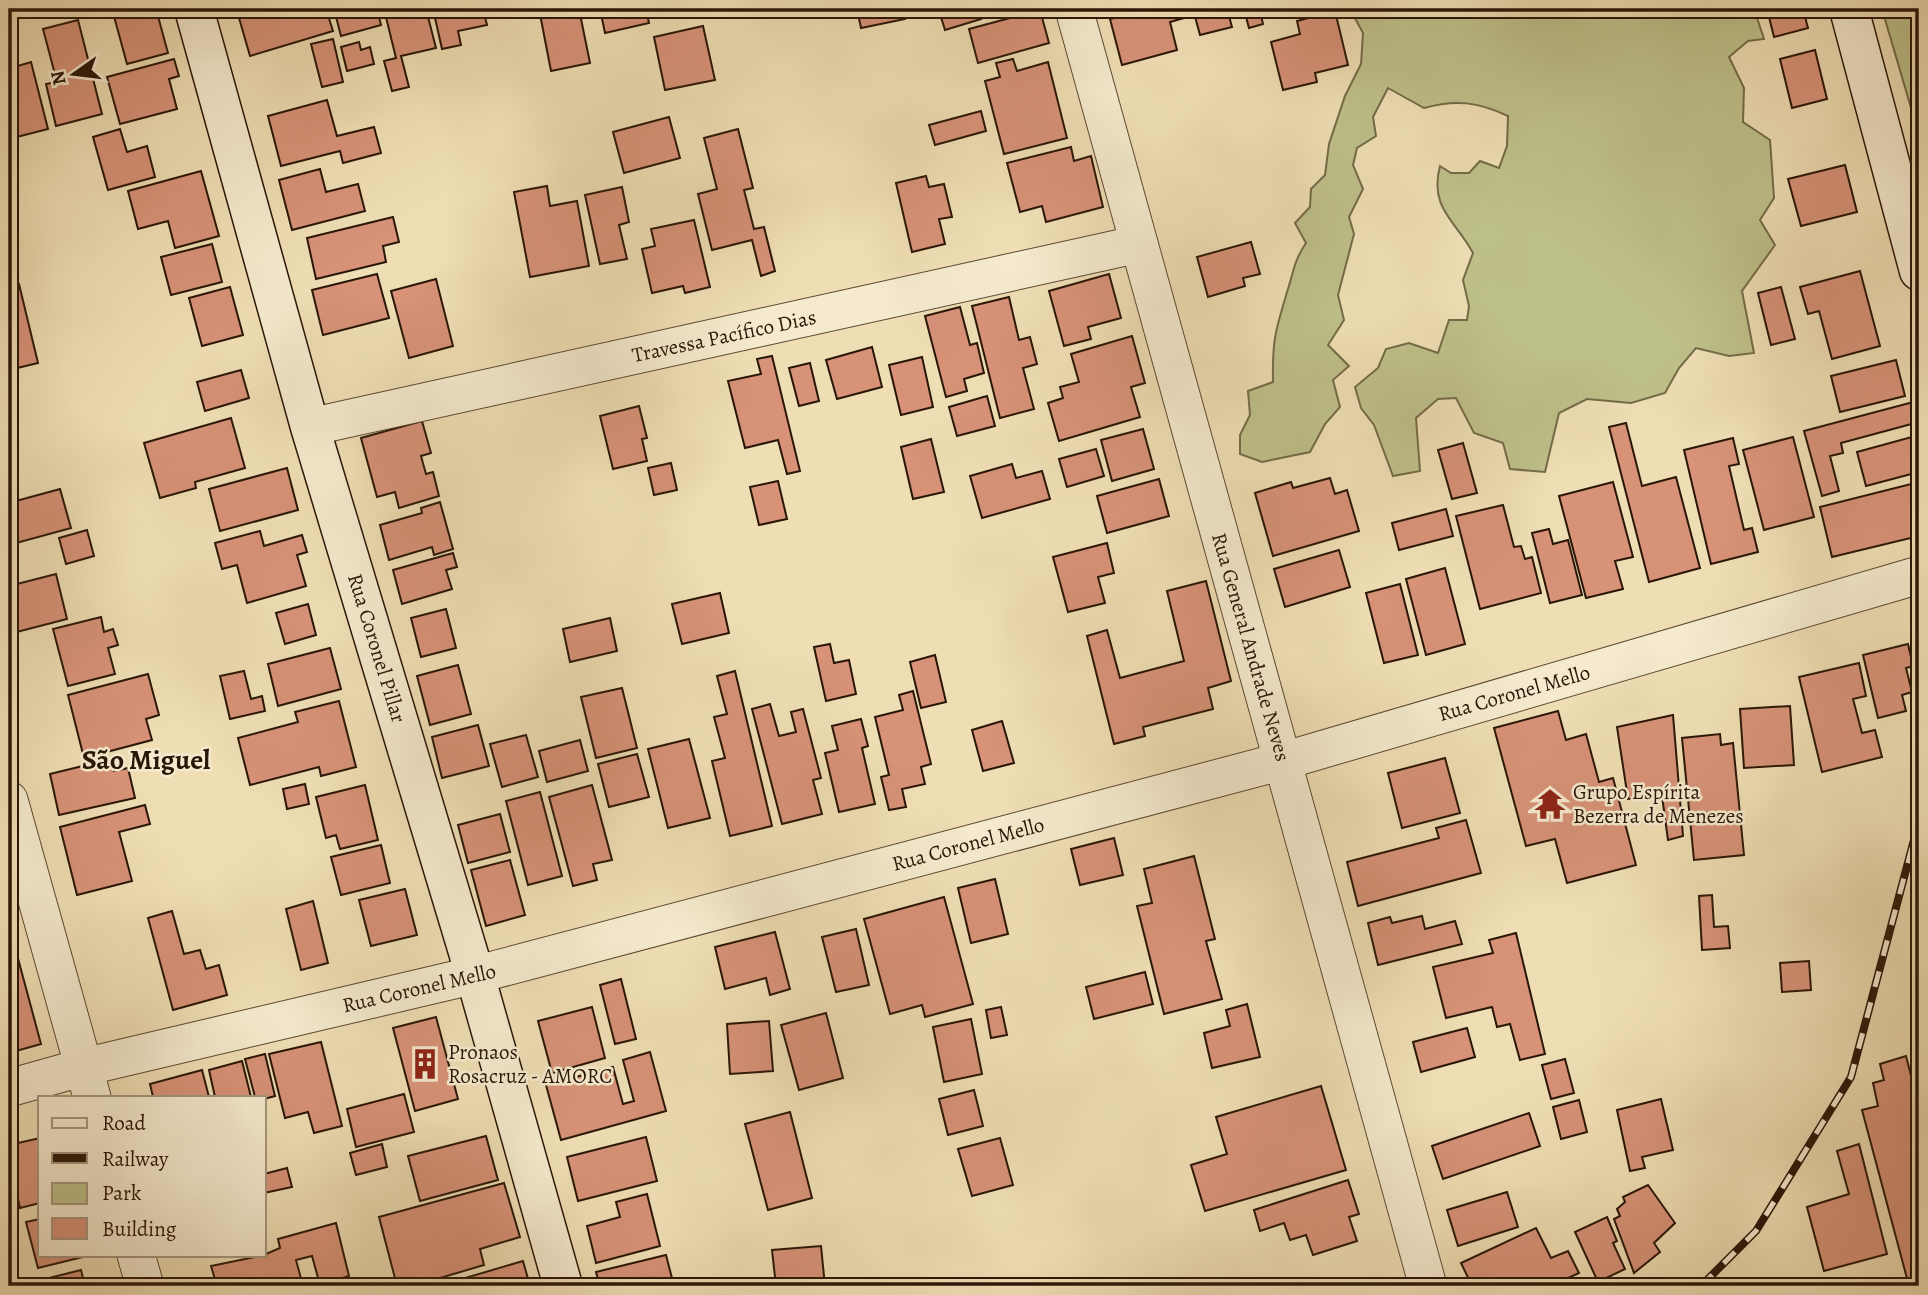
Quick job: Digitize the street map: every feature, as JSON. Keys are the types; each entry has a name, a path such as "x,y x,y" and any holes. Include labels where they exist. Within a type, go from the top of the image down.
{"street":[{"name":"Rua Coronel Pillar","path":"194,9 310,427 475,975 563,1286"},
{"name":"Rua General Andrade Neves","path":"1074,9 1429,1286"},
{"path":"1849,9 1919,271"},
{"name":"Travessa Pacífico Dias","path":"310,427 1139,244"},
{"name":"Rua Coronel Mello","path":"9,1088 88,1082 475,975 1283,761 1919,575"},
{"path":"9,800 88,1082"},
{"path":"136,1256 145,1286"}],"green space":[{"path":"1350,9 1754,9 1764,39 1748,41 1729,57 1744,88 1743,122 1770,140 1774,198 1760,220 1775,245 1742,291 1754,353 1729,356 1696,348 1679,368 1665,393 1631,403 1587,399 1559,413 1545,472 1510,469 1503,443 1474,433 1456,398 1438,399 1416,418 1420,471 1393,476 1374,425 1361,408 1355,387 1378,368 1386,349 1409,343 1438,353 1449,320 1467,320 1469,306 1463,280 1473,253 1441,203 1438,193 1440,166 1451,173 1469,173 1480,161 1499,168 1507,146 1508,116 1467,103 1446,103 1424,108 1388,88 1373,117 1376,136 1357,148 1353,165 1363,189 1349,217 1354,234 1338,295 1344,320 1328,345 1349,366 1333,380 1340,407 1325,424 1310,452 1262,462 1240,454 1240,435 1250,415 1248,391 1273,382 1273,355 1278,325 1295,266 1306,243 1295,223 1310,207 1311,189 1325,175 1329,144 1345,96 1361,64 1363,33"},
{"path":"1882,9 1903,9 1919,30 1919,135"}],"building":[{"path":"112,9 156,9 168,53 127,64"},
{"path":"326,9 333,31 250,56 237,11"},
{"path":"334,9 377,9 381,25 341,36"},
{"path":"384,9 426,9 436,48 401,56 409,87 392,91 384,61 396,58"},
{"path":"433,9 483,9 487,25 458,31 461,45 442,49"},
{"path":"539,9 579,9 590,63 551,71"},
{"path":"600,9 646,9 649,23 605,33"},
{"path":"755,9 776,9 756,14"},
{"path":"857,9 903,9 905,19 861,28"},
{"path":"957,9 977,9 981,19 945,30 940,14"},
{"path":"1150,9 1182,9 1184,18 1170,22 1177,50 1122,65 1110,19"},
{"path":"1193,9 1227,9 1232,27 1200,35"},
{"path":"1244,9 1288,9 1261,15 1263,24 1249,28"},
{"path":"1767,9 1803,9 1808,28 1774,37"},
{"path":"1040,10 1049,43 978,63 969,29"},
{"path":"1335,11 1348,65 1315,73 1317,82 1283,90 1271,42 1300,34 1297,21"},
{"path":"78,20 102,114 56,126 46,84 57,82 43,29"},
{"path":"703,26 715,80 665,90 654,37"},
{"path":"333,39 343,82 322,87 311,44"},
{"path":"359,42 361,50 370,47 374,64 347,71 341,47"},
{"path":"1815,50 1827,99 1792,108 1780,59"},
{"path":"174,59 179,76 169,79 177,109 120,124 107,77"},
{"path":"1013,59 1017,71 1048,62 1067,138 1004,154 985,81 1000,77 996,63"},
{"path":"9,61 11,68 31,62 48,129 9,139"},
{"path":"327,100 337,136 374,127 381,153 343,163 340,151 281,166 268,116"},
{"path":"981,111 986,131 935,145 929,125"},
{"path":"669,117 680,158 624,173 613,132"},
{"path":"120,129 127,152 147,146 155,177 108,190 93,137"},
{"path":"738,129 753,188 744,190 754,229 764,227 775,271 761,276 752,240 712,250 698,194 717,189 704,138"},
{"path":"1071,147 1074,161 1091,156 1103,207 1046,222 1042,206 1020,212 1007,163"},
{"path":"1845,165 1857,212 1801,226 1788,179"},
{"path":"320,169 326,192 358,184 365,211 292,230 279,180"},
{"path":"201,171 219,236 175,248 168,221 138,229 128,191"},
{"path":"926,176 929,187 944,184 952,217 939,219 945,244 912,252 896,183"},
{"path":"547,186 550,206 577,201 589,266 530,277 514,192"},
{"path":"622,187 629,222 619,225 627,259 600,264 585,195"},
{"path":"393,217 399,242 383,246 386,262 316,279 307,238"},
{"path":"694,220 710,287 685,293 683,286 652,293 642,249 655,246 651,229"},
{"path":"1251,242 1260,274 1243,278 1245,286 1208,297 1197,257"},
{"path":"212,244 222,282 171,295 161,257"},
{"path":"1860,271 1880,346 1832,359 1819,311 1808,314 1800,287"},
{"path":"377,274 389,318 323,335 312,290"},
{"path":"1109,274 1121,318 1088,327 1091,339 1064,346 1049,291"},
{"path":"436,279 453,346 409,358 391,291"},
{"path":"19,284 38,363 9,370 9,287"},
{"path":"230,287 243,335 202,346 189,298"},
{"path":"1781,287 1795,339 1771,345 1758,293"},
{"path":"1009,297 1019,340 1030,337 1037,364 1023,368 1034,409 1000,418 972,306"},
{"path":"960,307 970,345 977,343 984,373 964,379 967,391 946,397 925,316"},
{"path":"1132,336 1145,383 1131,387 1140,417 1059,441 1048,403 1063,398 1060,387 1079,382 1071,354"},
{"path":"872,347 882,387 837,399 826,360"},
{"path":"772,356 800,471 787,474 778,440 745,448 728,381 761,374 757,359"},
{"path":"922,357 933,407 901,415 889,365"},
{"path":"1896,360 1905,396 1840,412 1831,376"},
{"path":"810,363 819,401 799,406 789,368"},
{"path":"241,370 249,398 205,411 197,382"},
{"path":"987,396 995,426 957,436 949,407"},
{"path":"1917,401 1919,422 1841,443 1843,453 1830,456 1839,491 1822,496 1804,431"},
{"path":"639,406 647,438 642,439 647,461 613,469 600,416"},
{"path":"231,418 245,468 195,482 196,488 160,498 144,443"},
{"path":"422,421 431,453 421,456 426,474 433,472 439,496 399,508 395,492 377,497 361,438"},
{"path":"1626,423 1642,486 1676,477 1700,568 1649,582 1609,427"},
{"path":"1143,429 1154,469 1112,481 1101,440"},
{"path":"1919,435 1919,472 1866,486 1857,452"},
{"path":"1793,437 1814,517 1764,530 1743,450"},
{"path":"1733,438 1739,464 1729,466 1744,530 1752,528 1758,552 1711,564 1684,450"},
{"path":"931,439 944,492 913,499 901,447"},
{"path":"1463,443 1477,493 1452,499 1438,450"},
{"path":"1096,449 1104,476 1067,487 1059,459"},
{"path":"671,463 677,490 654,495 648,468"},
{"path":"1012,464 1016,478 1042,471 1050,499 982,518 970,476"},
{"path":"287,468 298,510 220,531 209,489"},
{"path":"9,474 16,501 60,489 71,528 9,545"},
{"path":"1330,478 1335,494 1347,490 1359,531 1273,556 1255,493 1291,482 1293,488"},
{"path":"1159,479 1169,516 1107,533 1097,496"},
{"path":"778,481 787,519 759,525 750,487"},
{"path":"1613,482 1633,557 1615,561 1623,589 1586,598 1559,496"},
{"path":"1919,482 1919,536 1832,557 1820,507"},
{"path":"440,502 453,549 434,555 432,547 389,560 380,525 422,513 421,508"},
{"path":"1503,505 1514,547 1521,546 1525,559 1532,557 1541,593 1480,609 1456,516"},
{"path":"1446,509 1453,536 1399,550 1392,523"},
{"path":"1549,529 1553,544 1568,540 1582,595 1550,603 1532,533"},
{"path":"87,530 94,556 66,564 59,538"},
{"path":"260,531 264,546 302,535 307,552 297,555 306,586 247,603 237,565 222,569 215,543"},
{"path":"1107,543 1114,573 1098,577 1105,603 1068,612 1053,557"},
{"path":"1339,550 1350,587 1285,607 1274,569"},
{"path":"453,553 457,567 446,570 452,589 402,604 393,570"},
{"path":"1445,568 1465,644 1426,655 1406,579"},
{"path":"56,574 67,619 9,634 9,586"},
{"path":"1206,581 1231,681 1208,688 1213,709 1143,727 1145,736 1114,744 1087,636 1107,630 1120,678 1184,661 1167,591"},
{"path":"1400,584 1418,655 1384,663 1366,593"},
{"path":"720,593 729,633 682,644 672,604"},
{"path":"308,604 316,635 285,644 276,613"},
{"path":"446,609 456,648 421,657 411,618"},
{"path":"101,617 104,632 113,629 118,645 108,648 115,674 68,686 53,629"},
{"path":"610,618 617,651 570,662 563,629"},
{"path":"830,644 834,663 849,660 856,694 826,701 814,647"},
{"path":"1908,644 1913,666 1906,668 1912,692 1902,695 1906,711 1878,718 1863,655"},
{"path":"330,648 341,689 278,706 268,664"},
{"path":"935,655 946,702 921,708 910,662"},
{"path":"1859,663 1866,696 1853,699 1862,733 1875,730 1882,757 1822,772 1799,677"},
{"path":"458,665 471,714 430,725 417,676"},
{"path":"244,671 251,699 262,696 265,711 230,719 220,676"},
{"path":"735,671 772,826 730,836 712,761 725,758 714,717 727,714 717,676"},
{"path":"148,674 159,715 146,719 152,740 84,758 68,695"},
{"path":"622,688 637,748 596,758 581,697"},
{"path":"913,691 931,764 921,767 925,784 902,789 906,807 889,810 881,777 889,775 875,717 903,710 899,695"},
{"path":"339,701 356,767 321,776 319,767 250,785 238,738 298,722 295,712"},
{"path":"770,704 779,736 796,732 791,712 803,709 821,778 813,780 822,814 782,824 752,709"},
{"path":"1790,706 1794,765 1744,768 1740,709"},
{"path":"1558,711 1566,740 1586,734 1599,782 1613,778 1636,865 1567,883 1555,839 1526,846 1494,728"},
{"path":"1673,715 1683,836 1668,840 1662,796 1628,799 1617,727"},
{"path":"861,719 868,746 862,748 875,804 839,812 825,753 838,750 832,726"},
{"path":"1002,721 1014,763 983,771 972,730"},
{"path":"478,725 489,766 442,778 432,737"},
{"path":"1720,734 1721,745 1733,743 1744,855 1694,860 1682,738"},
{"path":"526,735 538,777 502,787 490,744"},
{"path":"689,739 710,818 668,828 648,749"},
{"path":"580,740 588,771 547,782 539,751"},
{"path":"637,754 649,797 609,807 598,764"},
{"path":"1445,758 1460,813 1402,828 1388,773"},
{"path":"111,759 114,771 128,768 135,798 59,815 50,774"},
{"path":"305,784 309,804 287,809 283,789"},
{"path":"365,785 378,840 340,849 336,835 326,838 316,797"},
{"path":"592,785 612,860 593,864 597,880 573,886 549,797"},
{"path":"540,792 562,876 528,885 506,801"},
{"path":"145,805 150,824 119,832 132,881 77,895 60,827"},
{"path":"500,814 510,852 468,863 458,825"},
{"path":"1466,820 1481,873 1358,906 1347,862 1439,838 1436,828"},
{"path":"1114,838 1123,875 1080,885 1071,849"},
{"path":"381,845 390,883 341,895 331,857"},
{"path":"1194,856 1215,939 1206,941 1222,999 1164,1014 1137,906 1152,903 1144,869"},
{"path":"510,860 525,915 486,926 471,870"},
{"path":"995,879 1008,934 971,943 958,888"},
{"path":"405,889 417,935 371,946 359,900"},
{"path":"1712,895 1714,927 1728,926 1730,948 1702,950 1699,896"},
{"path":"944,897 973,1004 925,1017 922,1005 890,1014 864,919"},
{"path":"313,901 328,963 301,970 286,909"},
{"path":"172,911 184,954 200,950 206,969 219,965 227,995 173,1010 148,918"},
{"path":"1422,916 1425,929 1455,921 1462,944 1378,965 1368,923 1390,917 1392,923"},
{"path":"9,925 41,1044 9,1053"},
{"path":"856,929 869,985 836,992 822,937"},
{"path":"775,932 790,989 770,995 766,978 725,989 715,947"},
{"path":"1516,933 1545,1054 1520,1060 1510,1024 1497,1027 1492,1007 1446,1018 1433,967 1493,953 1489,940"},
{"path":"1809,961 1811,990 1782,992 1780,963"},
{"path":"1145,972 1153,1004 1094,1019 1086,987"},
{"path":"621,979 636,1039 615,1044 600,985"},
{"path":"1247,1004 1260,1057 1212,1068 1204,1033 1230,1026 1226,1010"},
{"path":"592,1007 605,1058 552,1073 538,1021"},
{"path":"1001,1007 1007,1035 991,1038 986,1010"},
{"path":"826,1013 843,1078 799,1090 781,1025"},
{"name":"Pronaos Rosacruz - AMORC","path":"436,1017 458,1099 415,1111 393,1028"},
{"path":"971,1019 982,1074 944,1082 933,1027"},
{"path":"769,1021 773,1071 730,1074 727,1024"},
{"path":"1467,1028 1475,1057 1421,1072 1413,1042"},
{"path":"321,1042 342,1126 314,1133 308,1112 285,1118 269,1054"},
{"path":"650,1052 666,1111 561,1140 546,1085 613,1067 623,1104 634,1101 623,1060"},
{"path":"265,1054 275,1096 266,1098 266,1096 255,1096 245,1059"},
{"path":"1906,1056 1919,1107 1919,1286 1909,1286 1862,1110 1878,1106 1873,1083 1884,1080 1880,1064"},
{"path":"1565,1059 1574,1093 1551,1099 1542,1065"},
{"path":"242,1061 251,1096 215,1096 209,1070"},
{"path":"202,1070 209,1096 153,1096 150,1084"},
{"path":"1321,1086 1346,1170 1205,1211 1191,1165 1227,1154 1216,1117"},
{"path":"974,1090 983,1126 948,1135 939,1099"},
{"path":"404,1094 414,1132 356,1147 347,1109"},
{"path":"1661,1099 1673,1150 1642,1157 1645,1168 1630,1171 1617,1110"},
{"path":"1579,1100 1587,1132 1561,1139 1553,1107"},
{"path":"790,1112 812,1198 768,1210 745,1124"},
{"path":"1529,1113 1540,1146 1443,1179 1432,1146"},
{"path":"486,1136 498,1180 420,1201 408,1156"},
{"path":"646,1137 657,1181 578,1201 567,1157"},
{"path":"38,1138 38,1204 20,1208 9,1161 9,1145"},
{"path":"1000,1138 1013,1185 972,1196 958,1149"},
{"path":"382,1144 387,1167 356,1175 350,1153"},
{"path":"1859,1144 1887,1254 1824,1271 1807,1207 1849,1194 1837,1151"},
{"path":"287,1168 292,1187 266,1193 266,1173"},
{"path":"1348,1180 1359,1214 1349,1217 1357,1241 1313,1255 1306,1235 1290,1240 1284,1223 1260,1231 1254,1210"},
{"path":"504,1183 520,1237 480,1249 484,1265 413,1286 397,1286 379,1217"},
{"path":"1648,1185 1675,1223 1654,1243 1660,1252 1634,1273 1614,1219 1620,1216 1617,1209 1625,1202 1623,1197"},
{"path":"1507,1192 1518,1227 1458,1246 1447,1210"},
{"path":"647,1194 660,1246 596,1263 587,1226 620,1217 616,1202"},
{"path":"1607,1217 1617,1241 1613,1243 1625,1269 1598,1282 1575,1232"},
{"path":"38,1219 38,1256 87,1256 38,1268 26,1222"},
{"path":"336,1223 349,1276 320,1285 312,1256 296,1260 303,1286 217,1286 211,1266 266,1256 280,1248 278,1239"},
{"path":"1536,1228 1551,1258 1568,1251 1579,1273 1551,1286 1472,1286 1461,1263"},
{"path":"821,1246 825,1286 776,1286 772,1250"},
{"path":"666,1255 674,1286 600,1286 596,1272"},
{"path":"523,1261 530,1286 438,1286"},
{"path":"81,1270 85,1286 17,1286"}],"railway":[{"path":"1701,1286 1756,1231 1851,1077 1919,821"}],"place":[{"name":"Grupo Espírita Bezerra de Menezes","path":"1550,804"},
{"name":"Pronaos Rosacruz - AMORC","path":"425,1064"}],"district":[{"name":"São Miguel","path":"146,760"}]}
